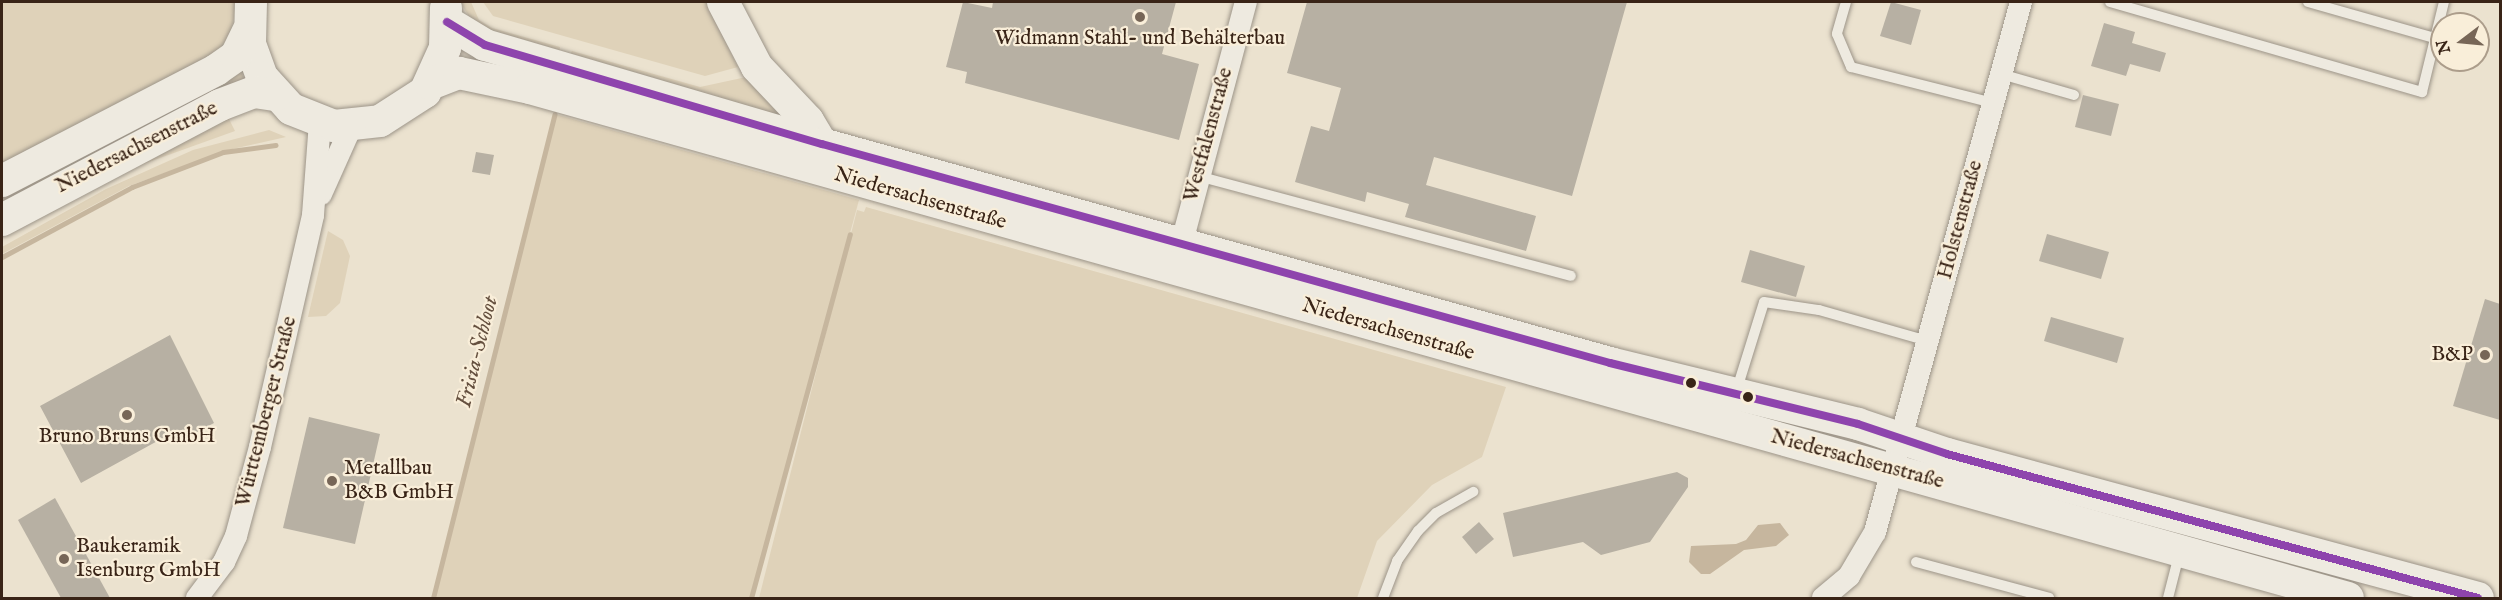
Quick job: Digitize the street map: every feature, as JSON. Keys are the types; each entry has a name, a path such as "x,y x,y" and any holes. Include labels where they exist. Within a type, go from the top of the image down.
{"main road":[{"path":"723,2 757,67 808,121 822,144"},
{"name":"Niedersachsenstraße","path":"446,12 485,45 822,144 1178,257 1892,469 2348,598"},
{"name":"Niedersachsenstraße","path":"430,84 442,58 446,12"},
{"name":"Niedersachsenstraße","path":"250,16 254,60 276,95"},
{"name":"Niedersachsenstraße","path":"2,181 216,70 236,56 250,16"},
{"name":"Niedersachsenstraße","path":"2,220 220,105 254,92 276,95 320,122 351,127 392,117 430,84 451,74 481,75 1178,257 1736,392 2478,598"}],"street":[{"name":"Westfalenstraße","path":"1178,257 1197,176 1246,2"},
{"name":"Holstenstraße","path":"1823,598 1849,576 1868,549 1901,438 2021,2"},
{"name":"Württemberger Straße","path":"197,598 224,562 239,526 313,215 320,122"},
{"name":"Württemberger Straße","path":"313,215 351,127"}],"lane":[{"path":"1846,2 1837,34 1851,67 1993,103"},
{"path":"2110,2 2422,92 2430,56"},
{"path":"2308,2 2430,37"},
{"path":"2001,74 2074,95"},
{"path":"1197,176 1571,276"},
{"path":"1736,392 1764,302 1819,310 1928,341"},
{"path":"1383,598 1397,561 1418,531 1436,513 1473,492"},
{"path":"2168,598 2180,552"},
{"path":"1916,562 2049,598"}],"shaded area":[{"path":"2,2 237,2 231,32 219,51 2,168"},
{"path":"460,2 471,2 479,20 492,28 560,47 559,53 475,26"},
{"path":"483,2 706,2 738,67 705,76 493,16"},
{"path":"572,51 700,87 751,76 796,127 569,56"},
{"path":"241,72 244,79 2,208 2,194"},
{"path":"555,114 859,200 751,598 433,598"},
{"path":"227,115 235,131 121,172"},
{"path":"269,130 286,137 228,150 129,186 2,254 2,247 106,189 193,150"},
{"path":"866,207 1506,387 1482,457 1432,485 1377,541 1357,598 759,598 857,210 864,212"},
{"path":"328,231 343,240 350,256 340,303 326,316 308,317"},
{"path":"1780,523 1789,535 1776,546 1744,550 1710,574 1701,574 1689,562 1691,546 1736,544 1746,540 1758,525"}],"building":[{"path":"963,2 992,8 993,2 1176,2 1162,54 1199,64 1179,140 965,83 967,72 946,67"},
{"path":"1307,2 1627,2 1572,196 1434,157 1426,185 1536,216 1526,251 1405,217 1409,204 1367,192 1365,202 1295,182 1311,126 1329,131 1341,88 1287,73"},
{"path":"1891,2 1921,10 1911,45 1880,36"},
{"path":"2104,23 2135,32 2132,43 2166,53 2160,72 2130,64 2126,76 2091,66"},
{"path":"2083,95 2119,104 2111,136 2075,127"},
{"path":"476,152 494,155 490,175 472,172"},
{"path":"2047,234 2109,252 2101,279 2039,261"},
{"path":"1750,250 1805,266 1796,297 1741,282"},
{"name":"B&P","path":"2485,299 2500,304 2500,420 2453,406"},
{"path":"2051,317 2124,338 2117,363 2044,341"},
{"name":"Bruno Bruns GmbH","path":"170,335 214,423 178,442 172,433 81,483 40,406"},
{"name":"Metallbau B&B GmbH","path":"309,417 380,434 355,544 283,528"},
{"path":"1677,472 1688,478 1688,487 1650,542 1601,555 1583,542 1513,557 1503,513"},
{"name":"Baukeramik Isenburg GmbH","path":"55,498 110,598 61,598 18,520"},
{"path":"1479,522 1494,539 1476,554 1462,537"}],"waterway":[{"name":"Frisia-Schloot","path":"433,598 555,114"},
{"path":"2,257 132,187 223,152 276,145"},
{"path":"751,598 850,234"}],"transit line":[{"path":"447,22 485,45 822,144 1610,363 1858,424 1947,454 2478,598"}],"place":[{"name":"Widmann Stahl- und Behälterbau","path":"1140,17"},
{"name":"B&P","path":"2485,355"},
{"name":"Bruno Bruns GmbH","path":"127,415"},
{"name":"Metallbau B&B GmbH","path":"332,481"},
{"name":"Baukeramik Isenburg GmbH","path":"64,559"}]}
